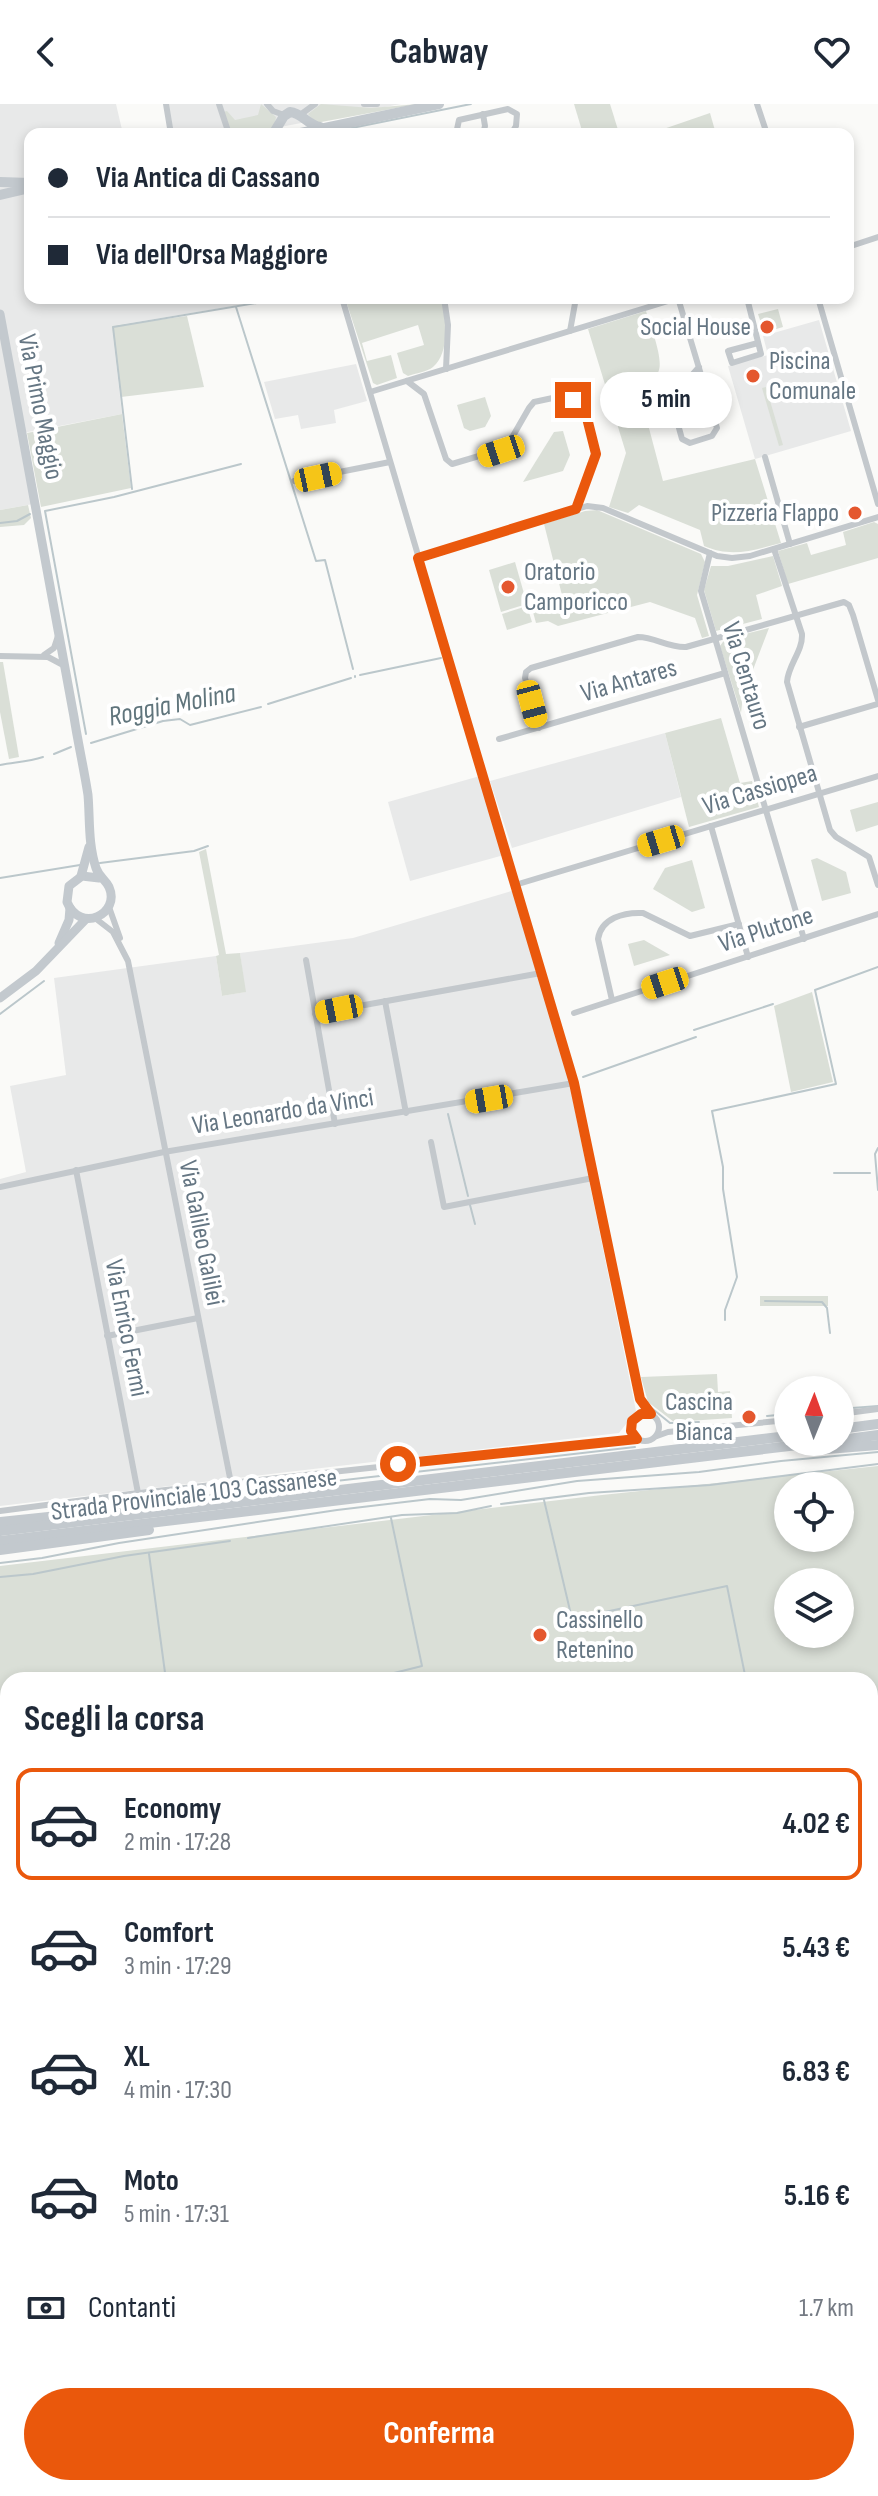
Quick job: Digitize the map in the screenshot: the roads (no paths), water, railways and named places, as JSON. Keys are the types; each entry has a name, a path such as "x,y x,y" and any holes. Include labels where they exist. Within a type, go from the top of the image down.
{"main road":[{"path":"277,128 292,112 322,128 439,104"},
{"path":"301,117 301,128"},
{"path":"282,128 283,118"},
{"path":"0,182 24,184"},
{"path":"0,195 24,187"},
{"name":"Via Primo Maggio","path":"0,314 86,781 90,836"},
{"path":"81,876 87,862 90,836"},
{"path":"0,998 27,978 90,918 102,914 109,906 110,891 99,878 90,836"},
{"path":"90,918 76,915 70,908 68,889 81,876 99,878"},
{"path":"53,954 69,920 70,908"},
{"path":"854,1427 878,1424"},
{"path":"854,1438 878,1435"},
{"name":"Strada Provinciale 103 Cassanese","path":"0,1531 774,1438"},
{"path":"764,1450 878,1445"},
{"name":"Strada Provinciale 103 Cassanese","path":"0,1541 774,1449"},
{"path":"0,1522 258,1496 302,1495"},
{"path":"0,1550 230,1518 320,1502"}],"street":[{"path":"166,104 170,128"},
{"path":"219,104 227,128"},
{"path":"267,104 283,118"},
{"path":"301,117 315,104"},
{"path":"364,104 377,104"},
{"path":"757,104 765,128"},
{"path":"457,128 458,120 513,109 517,117 513,128"},
{"path":"483,114 484,128"},
{"path":"854,245 878,237"},
{"path":"344,304 574,1083 640,1399 659,1424 671,1429 695,1431"},
{"path":"445,304 448,325 446,369"},
{"path":"570,331 575,304"},
{"path":"370,392 658,304"},
{"path":"680,304 699,367 717,432 709,438 688,443 682,439 671,399 699,367"},
{"path":"748,304 761,354 732,363 728,351 758,343"},
{"path":"820,304 878,504"},
{"path":"429,375 424,394 446,459 456,465 506,448 534,402 562,396 578,403 586,414 596,454 576,509"},
{"path":"407,381 424,394"},
{"path":"765,457 790,544"},
{"path":"294,481 390,462"},
{"path":"418,558 589,506 603,508 710,553 734,558 878,517"},
{"path":"774,549 797,616 802,641 786,680 818,794 832,833 869,857 878,885"},
{"name":"Via Centauro","path":"710,553 701,591 804,939"},
{"path":"539,728 525,678 531,668 638,637 681,648 844,602 849,605 853,615 878,702 799,727"},
{"path":"41,656 54,648 59,633"},
{"path":"0,656 41,656 56,660 65,668"},
{"name":"Via Antares","path":"499,739 725,673"},
{"name":"Via Cassiopea","path":"515,885 878,776"},
{"path":"711,826 748,957"},
{"name":"Via Galileo Galilei","path":"109,906 128,961 231,1483"},
{"path":"612,1000 598,939 599,931 607,921 643,913 692,937 739,924"},
{"name":"Via Plutone","path":"574,1013 878,914"},
{"path":"90,918 111,929 122,945"},
{"path":"306,960 335,1124"},
{"path":"315,1014 541,973"},
{"path":"385,1001 406,1113"},
{"name":"Via Leonardo da Vinci","path":"0,1187 164,1152 574,1083"},
{"path":"431,1142 444,1207 593,1178"},
{"name":"Via Enrico Fermi","path":"76,1170 138,1493"},
{"path":"107,1336 198,1318"},
{"path":"614,1439 624,1436 631,1428 640,1399"},
{"path":"854,1412 878,1409"},
{"path":"636,1416 651,1414"},
{"path":"0,1511 614,1439 647,1442 668,1432 774,1422"},
{"path":"657,1436 659,1424"},
{"path":"631,1428 637,1439"}],"waterway":[{"path":"352,128 471,104"},
{"path":"132,489 113,327 250,304"},
{"path":"236,307 316,561 325,560 353,669"},
{"path":"86,734 45,511 114,497 241,464"},
{"path":"0,523 17,521 30,514"},
{"name":"Roggia Molina","path":"360,675 441,658"},
{"name":"Roggia Molina","path":"268,704 351,678"},
{"name":"Roggia Molina","path":"91,743 163,721 180,719 190,725 261,707"},
{"name":"Roggia Molina","path":"54,754 71,747"},
{"name":"Roggia Molina","path":"0,765 43,757"},
{"path":"100,863 194,851 208,846"},
{"path":"0,878 80,865"},
{"path":"725,1320 725,1310 737,1277 723,1189 723,1167 712,1111 836,1084 815,990 878,967"},
{"path":"0,1014 44,981"},
{"path":"694,1030 773,1004"},
{"path":"583,1077 696,1037"},
{"path":"448,1114 468,1196"},
{"path":"878,1148 875,1154 878,1190"},
{"path":"834,1173 870,1173"},
{"path":"470,1205 475,1224"},
{"path":"765,1301 822,1302 827,1308 830,1333"},
{"path":"649,1406 670,1423 699,1422"},
{"path":"854,1408 878,1406"},
{"path":"767,1416 774,1415"},
{"path":"143,1503 635,1447"},
{"path":"0,1563 337,1510 430,1499 461,1500 577,1481 699,1472 878,1452"},
{"path":"501,1504 589,1493 710,1485 878,1464"},
{"path":"544,1500 572,1619 727,1586 744,1672"},
{"path":"248,1538 402,1515 457,1513 491,1506"},
{"path":"391,1518 422,1666 398,1672"},
{"path":"0,1577 230,1541"},
{"path":"149,1554 165,1672"}],"place":[{"name":"Social House","path":"767,327"},
{"name":"Piscina Comunale","path":"753,376"},
{"name":"Pizzeria Flappo","path":"855,513"},
{"name":"Oratorio Camporicco","path":"508,587"},
{"name":"Cascina Bianca","path":"749,1417"},
{"name":"Cassinello Retenino","path":"540,1635"}]}
